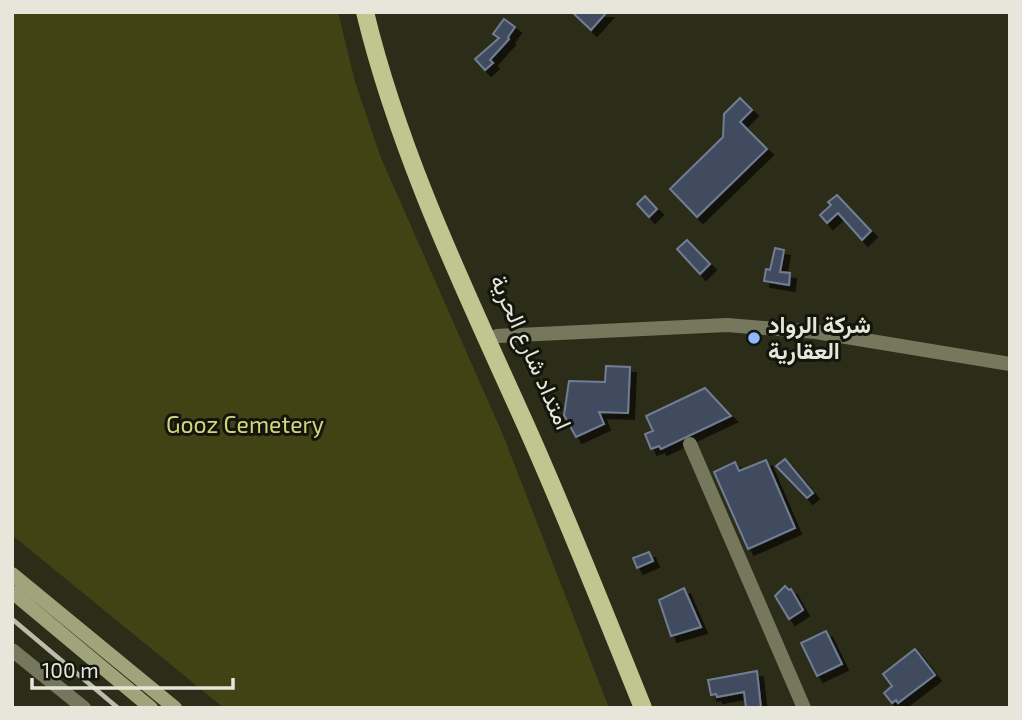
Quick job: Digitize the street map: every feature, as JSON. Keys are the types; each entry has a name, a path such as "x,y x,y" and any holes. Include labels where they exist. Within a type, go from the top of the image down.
{"main road":[{"path":"365,12 376,59 412,164 556,495 643,708"},
{"name":"امتداد شارع الحرية","path":"377,12 387,56 421,158 586,541 653,708"},
{"path":"12,574 175,708"},
{"path":"12,592 151,708"}],"street":[{"path":"497,337 727,325 816,332 1010,364"},
{"path":"690,444 804,708"},
{"path":"12,650 84,708"}],"green space":[{"name":"Gooz Cemetery","path":"12,12 338,12 355,82 381,158 503,435 609,708 224,708 12,535"}],"building":[{"path":"572,12 607,12 591,30"},
{"path":"504,19 515,27 509,39 490,60 493,63 485,70 475,59 499,38 493,34"},
{"path":"740,98 752,110 740,122 767,149 697,217 670,189 723,137 724,114"},
{"path":"837,195 871,231 862,240 838,213 827,223 820,215 831,205 828,202"},
{"path":"645,196 657,209 649,217 637,204"},
{"path":"687,240 710,264 700,274 677,249"},
{"path":"775,248 784,250 780,272 790,273 789,285 764,281 766,269 770,270"},
{"path":"606,366 630,367 628,413 599,412 604,424 576,437 564,415 569,381 605,382"},
{"path":"705,388 731,416 661,449 659,446 651,449 645,434 653,431 646,416"},
{"path":"785,459 813,493 807,498 776,466"},
{"path":"766,460 795,528 748,549 714,472 735,462 739,471"},
{"path":"649,552 653,561 637,568 633,558"},
{"path":"785,586 791,589 803,610 789,619 775,596"},
{"path":"684,588 701,627 671,636 659,600"},
{"path":"826,631 842,664 817,676 801,643"},
{"path":"915,649 935,675 898,703 896,700 892,703 884,693 892,686 883,674"},
{"path":"757,671 761,708 746,708 744,692 717,697 716,694 711,695 708,680"}],"railway":[{"path":"12,619 118,708"}],"place":[{"name":"شركة الرواد العقارية","path":"754,338"}]}
